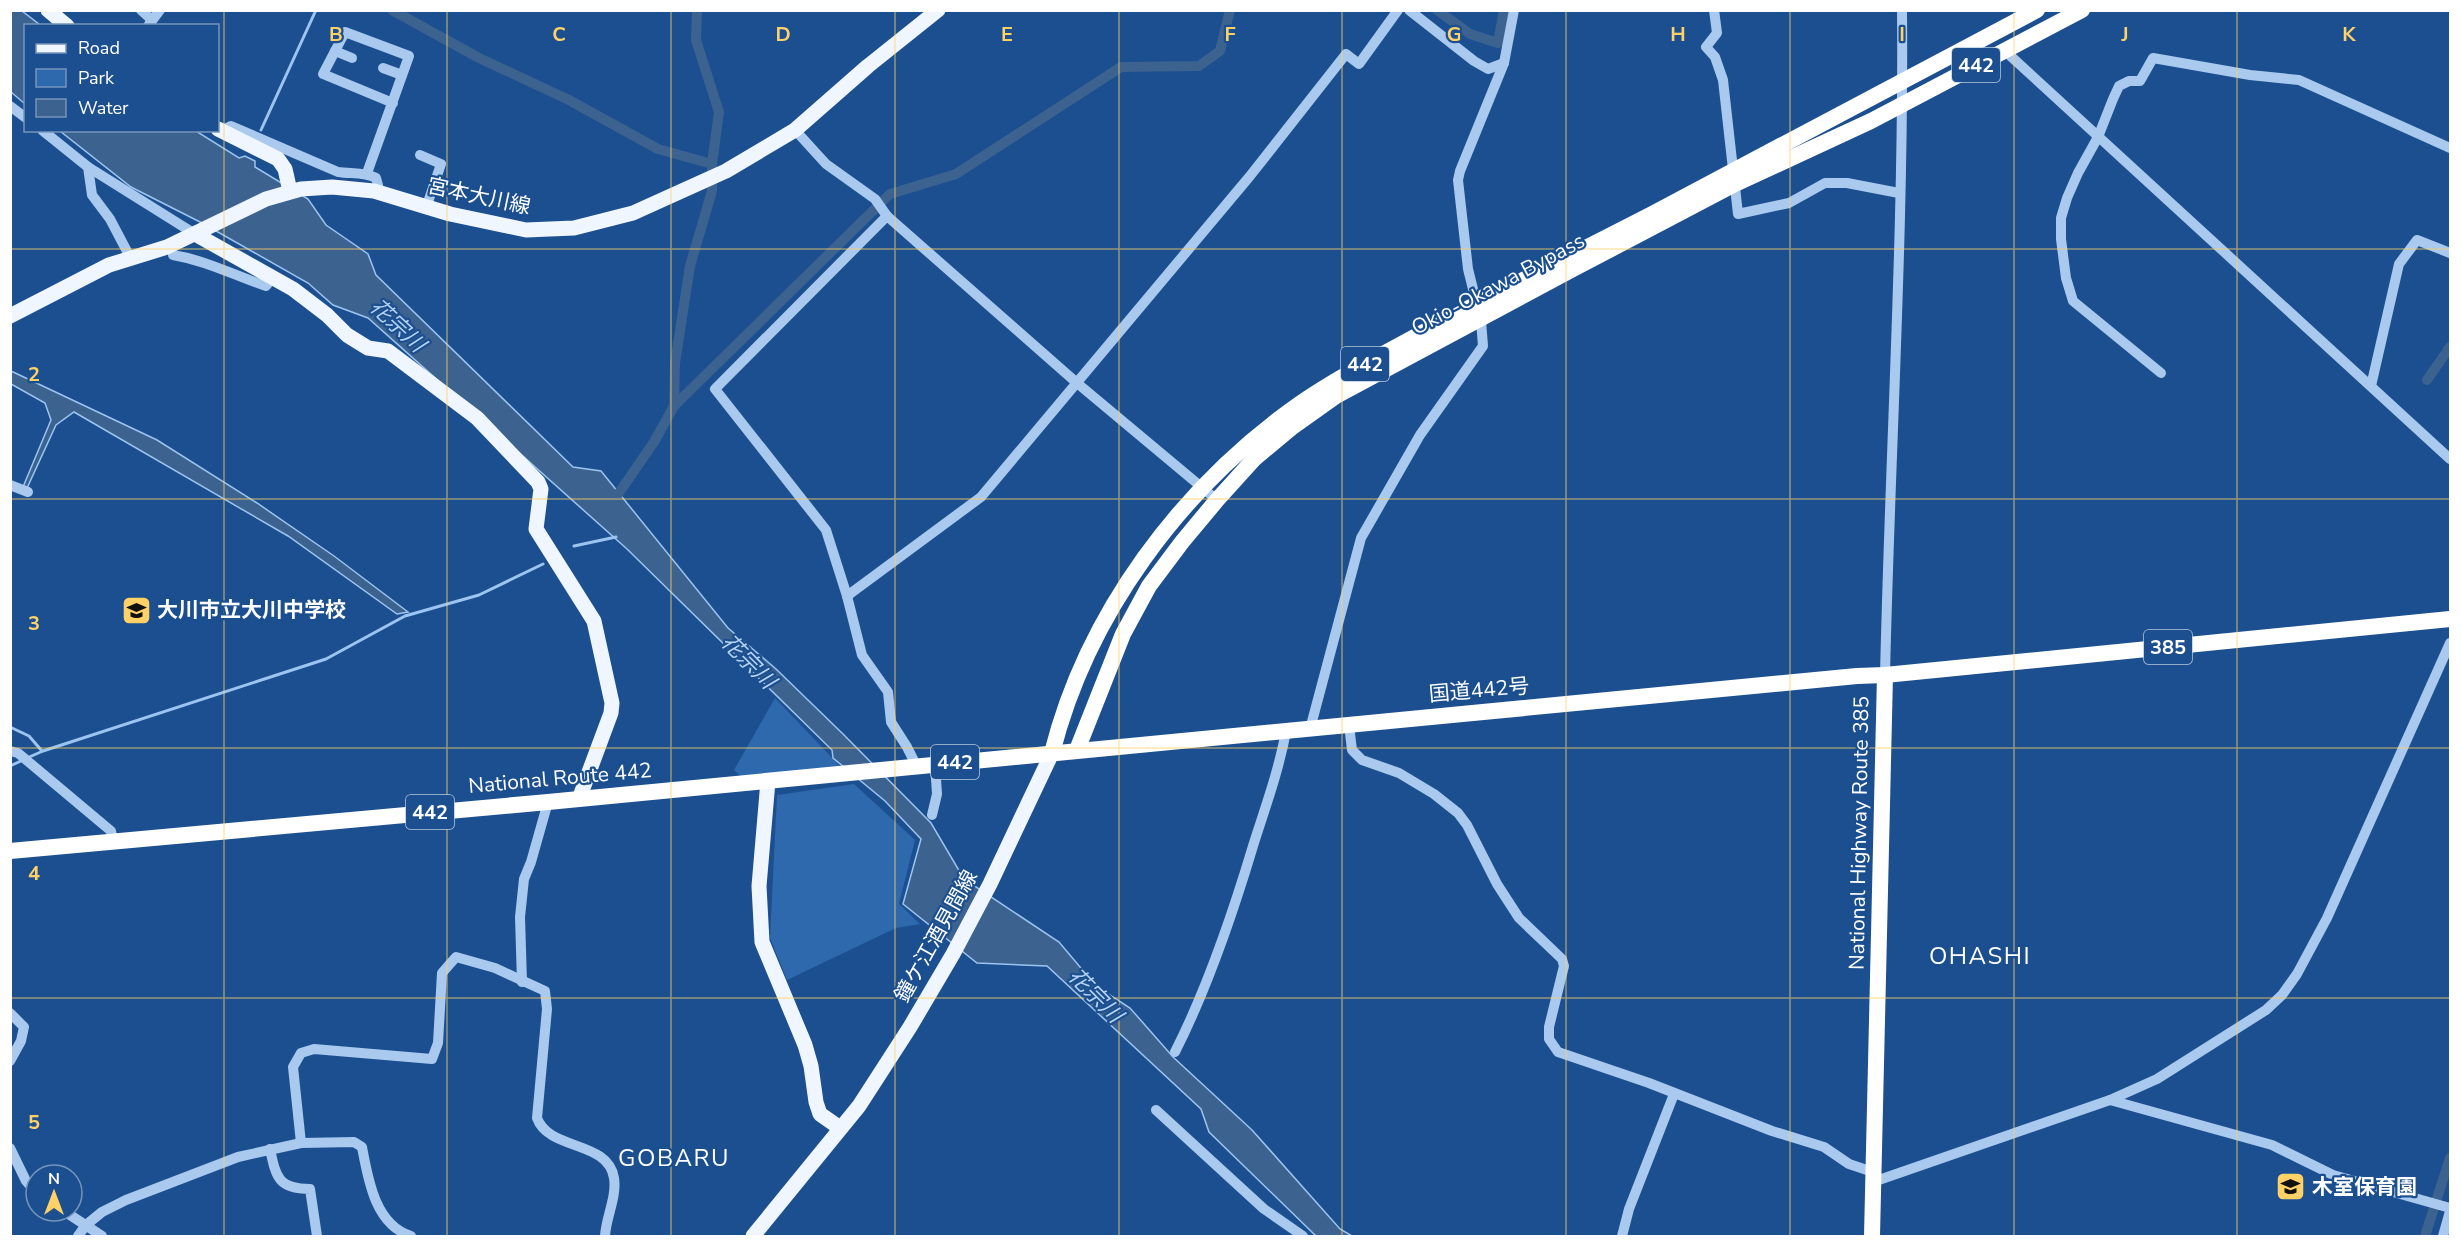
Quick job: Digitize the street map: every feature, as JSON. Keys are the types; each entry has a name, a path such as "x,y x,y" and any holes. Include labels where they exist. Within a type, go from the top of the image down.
{"highway":[{"name":"Okio-Okawa Bypass","path":"1077,750 1123,634 1149,586 1217,500 1255,458 1291,428 1336,396 1479,312 1735,178 1820,125 2037,10"},
{"name":"Okio-Okawa Bypass","path":"1735,178 1828,141 1871,121 2082,10"},
{"name":"Okio-Okawa Bypass","path":"1041,755 1059,724 1078,676 1104,622 1145,559 1201,487 1253,440 1297,406 1369,362 1479,312"},
{"name":"National Highway Route 385","path":"1872,1236 1885,675 2451,619"},
{"name":"国道442号","path":"1077,750 1885,675"},
{"name":"National Route 442","path":"10,851 548,802 1077,750"}],"main road":[{"path":"48,10 65,24"},
{"name":"宮本大川線","path":"10,316 109,265 130,256 167,247 293,188 332,187 374,191 426,208 526,230 574,228 633,213 726,171 795,130 938,10"},
{"path":"219,130 278,159 293,188"},
{"path":"199,232 306,297 347,334 368,348 388,351 477,418 538,482 541,489 536,529 594,621 612,703 611,713 579,799"},
{"name":"鐘ケ江酒見間線","path":"753,1236 859,1106 953,954 990,884 1041,755"},
{"path":"768,781 759,886 762,942 805,1045 820,1114 840,1128"}],"street":[{"path":"141,10 151,23 160,10"},
{"path":"847,596 981,497 1250,176 1346,54 1359,64 1398,10"},
{"path":"1409,10 1474,61 1488,69 1504,63"},
{"path":"1310,729 1361,538 1420,435 1483,346 1479,312 1468,268 1458,180 1504,63 1514,10"},
{"path":"1714,10 1718,33 1706,47 1721,71 1738,214 1789,203 1825,183 1847,183 1899,193"},
{"path":"1885,675 1889,500 1898,313 1903,81 1902,10"},
{"path":"367,173 393,103 409,56 345,32 323,74 393,103"},
{"path":"335,51 352,58"},
{"path":"2005,51 2270,296 2451,459"},
{"path":"2161,373 2073,301 2069,293 2061,239 2061,218 2078,173 2098,137 2119,86 2129,81 2140,81 2153,58 2250,75 2299,80 2451,148"},
{"path":"383,68 402,75"},
{"path":"10,106 24,116"},
{"path":"219,130 231,126 338,172 354,175 367,173 376,178 378,185 374,191"},
{"path":"795,130 826,164 876,200 885,213 1077,383 1217,500"},
{"path":"44,132 88,167 199,232"},
{"path":"420,155 441,164 426,208"},
{"path":"88,167 93,195 110,219 130,256"},
{"path":"885,213 715,389 826,530 847,596 862,655 888,692 891,722 908,747 916,765"},
{"path":"2371,386 2399,264 2417,240 2451,253"},
{"path":"173,255 206,262 240,279 266,286 273,278"},
{"path":"1349,725 1352,750 1362,760 1399,773 1458,813 1467,825 1507,902 1519,918 1562,959 1564,966 1549,1039 1558,1052 1824,1148 1873,1177 2110,1100 2157,1079 2266,1010 2282,995 2297,974 2327,918 2451,643"},
{"path":"1175,1052 1194,1015 1237,898 1281,756 1286,731"},
{"path":"14,752 111,831 113,841"},
{"path":"932,814 937,794 935,764"},
{"path":"522,982 520,917 524,879 548,802"},
{"path":"301,1143 293,1067 301,1053 314,1049 432,1059 438,1043 442,973 456,957 495,968 545,991 547,1004 537,1118 544,1129 555,1137 600,1156 614,1175 615,1191 604,1236"},
{"path":"10,1013 24,1027 21,1041 10,1061"},
{"path":"1622,1236 1637,1187 1674,1094"},
{"path":"2110,1100 2272,1145 2333,1174 2448,1208 2443,1236"},
{"path":"1156,1110 1264,1209 1303,1236"},
{"path":"78,1236 86,1225 102,1212 126,1200 238,1157 301,1143 354,1142 362,1147 374,1197 390,1222 411,1236"},
{"path":"10,1148 24,1177"},
{"path":"270,1149 280,1180 294,1189 310,1189 317,1236"},
{"path":"83,1223 102,1236"}],"green space":[{"path":"775,698 841,767 749,783 734,770"},
{"path":"854,784 915,840 899,904 920,924 896,928 787,980 770,938 777,795"}],"water":[{"path":"10,11 22,11 39,24 24,24 24,103 11,92"},
{"name":"花宗川","path":"61,132 198,132 239,158 245,156 255,161 255,167 308,199 326,225 368,254 376,275 573,467 601,471 728,628 776,669 931,823 964,879 1059,942 1096,986 1130,1008 1173,1057 1252,1130 1340,1229 1352,1236 1316,1236 1209,1132 1201,1109 1047,966 977,963 903,904 921,839 885,801 833,758 832,750 627,549 368,318 333,305 308,283 202,223 131,187"},
{"path":"11,371 157,440 257,503 334,556 408,612 397,614 288,536 74,412 56,425 27,488 23,487 51,420 45,403 11,384"}],"waterway":[{"path":"261,130 316,10"},
{"path":"392,10 479,58 567,99 658,149 712,164"},
{"path":"612,503 654,442 674,406 675,363 690,266 712,191 712,164 719,112 696,40 697,10"},
{"path":"674,406 890,194 956,174 1121,67 1199,66 1220,51 1230,10"},
{"path":"1437,10 1470,34 1498,43 1504,10"},
{"path":"2427,380 2450,347"},
{"path":"574,546 616,537"},
{"path":"27,758 326,659 405,616 479,595 543,564"},
{"path":"10,727 29,736 42,751"},
{"path":"10,766 21,761"},
{"path":"2425,1236 2450,1158"}],"place":[{"name":"大川市立大川中学校","path":"136,610"},
{"name":"木室保育園","path":"2291,1187"}],"district":[{"name":"OHASHI","path":"1980,956"},
{"name":"GOBARU","path":"674,1158"}]}
